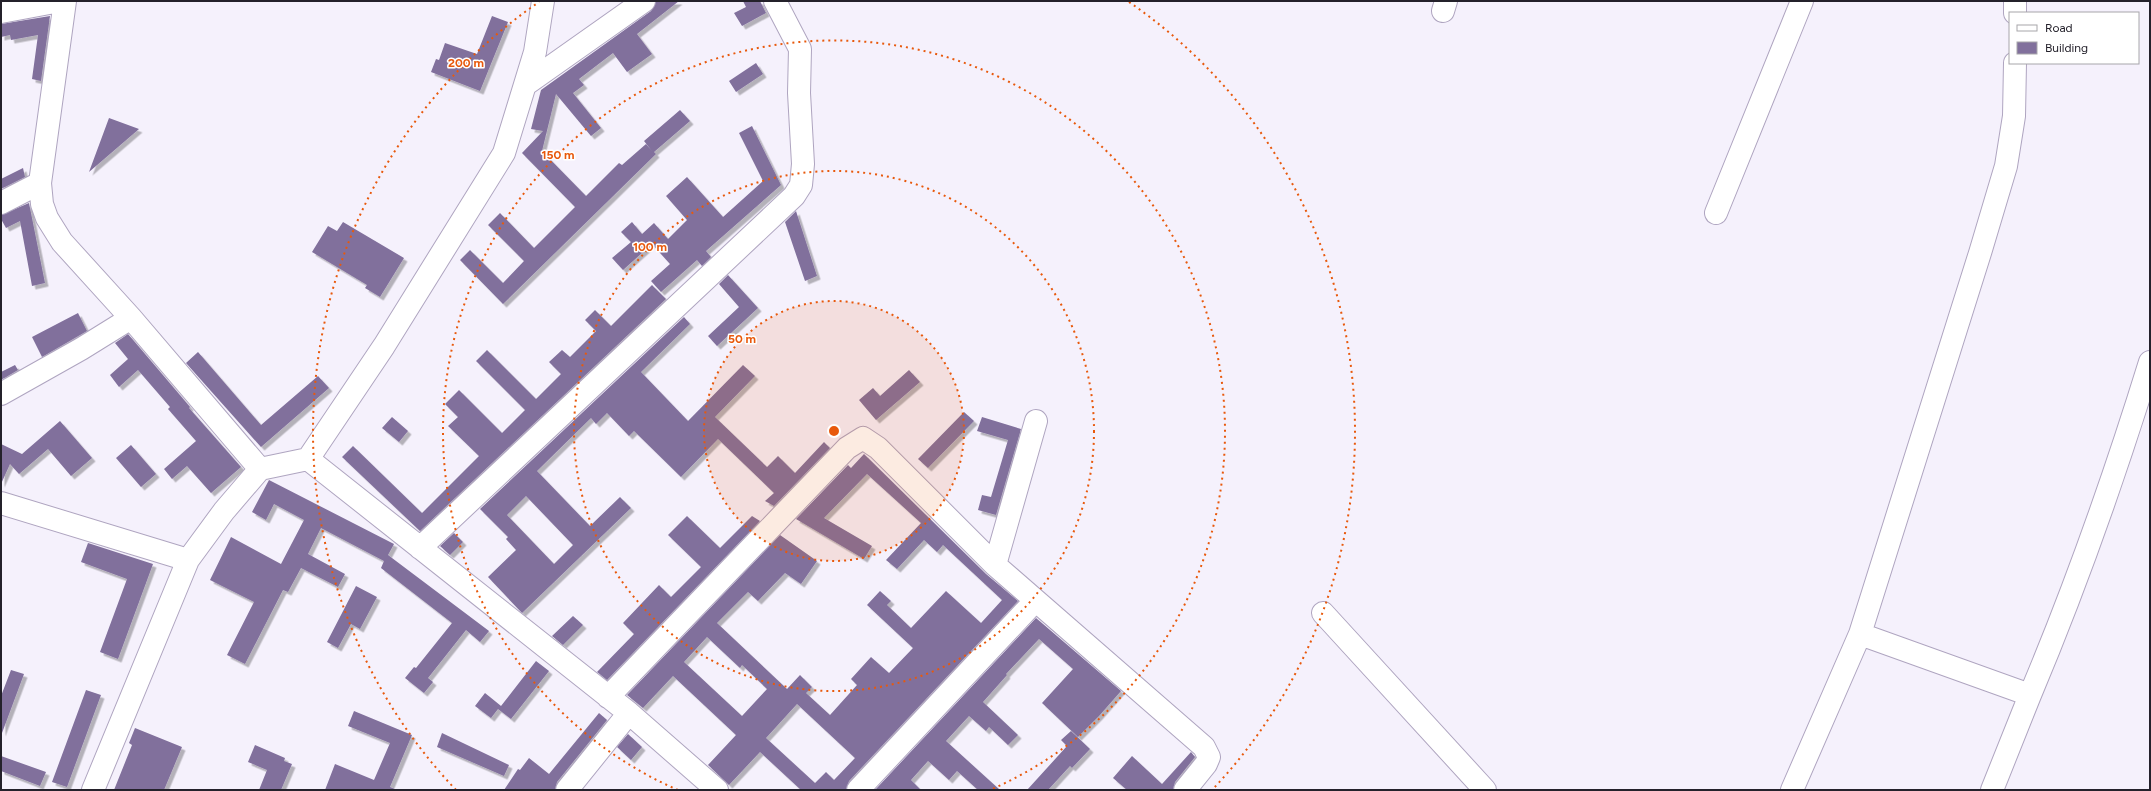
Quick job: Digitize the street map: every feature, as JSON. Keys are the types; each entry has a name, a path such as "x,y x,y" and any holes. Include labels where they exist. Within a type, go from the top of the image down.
{"street":[{"path":"1,12 60,1"},
{"path":"65,1 40,183 42,204 47,218 62,242 131,318 260,470"},
{"path":"93,790 188,560 224,511 260,470 308,459 384,346 504,153 535,52 543,1"},
{"path":"525,85 644,1"},
{"path":"420,548 794,196 801,185 803,164 799,93 800,49 775,1"},
{"path":"1716,213 1802,1"},
{"path":"2015,1 2015,12"},
{"path":"1792,790 1860,634 2006,166 2014,116 2014,64"},
{"path":"1,203 40,183"},
{"path":"1,394 81,349 131,318"},
{"path":"1992,790 2063,616 2127,435 2150,362"},
{"path":"995,565 1036,421"},
{"path":"608,697 842,454 862,438 878,448 995,565 1204,747 1209,757 1206,764 1185,790"},
{"path":"308,459 629,713 717,790"},
{"path":"2,506 188,560"},
{"path":"858,790 1035,601"},
{"path":"1323,614 1486,790"},
{"path":"1860,634 2030,694"},
{"path":"567,790 629,713"}],"building":[{"path":"656,1 679,1 637,34 652,54 627,72 613,53 579,79 584,85 573,93 601,128 591,136 556,94 542,151 586,196 619,163 622,165 646,144 652,151 644,141 680,110 690,121 654,152 656,154 503,304 460,260 470,250 503,283 524,261 488,225 500,213 534,248 575,207 522,153 543,131 531,129 541,90 651,11"},
{"path":"743,1 760,1 766,13 742,26 734,13 746,7"},
{"path":"50,16 41,81 32,79 38,35 11,40 10,35 1,37 1,24"},
{"path":"492,16 508,22 480,91 431,72 436,59 439,60 445,43 477,54"},
{"path":"756,63 763,74 736,92 729,81"},
{"path":"109,118 139,129 89,172"},
{"path":"752,126 781,185 706,251 711,257 702,266 697,260 661,292 651,281 670,264 652,244 623,270 612,258 631,242 621,232 632,222 642,234 654,223 668,239 687,220 666,196 687,177 723,217 763,181 739,133"},
{"path":"23,168 25,177 1,189 1,179"},
{"path":"29,203 45,283 32,286 20,221 6,228 1,219 1,215"},
{"path":"796,211 817,276 805,281 785,222"},
{"path":"343,222 404,258 380,297 365,288 367,285 312,252 328,226 337,231"},
{"path":"728,275 758,308 717,346 708,336 739,307 719,284"},
{"path":"652,285 666,299 420,531 342,457 353,446 422,513 479,456 448,426 458,417 445,404 459,390 502,433 525,410 476,361 487,350 536,399 561,374 549,362 562,350 570,357 596,331 585,320 595,310 611,326"},
{"path":"78,313 87,331 42,357 32,337"},
{"path":"684,317 690,324 641,372 688,421 743,365 755,376 715,417 767,467 778,456 795,473 824,442 830,448 774,506 765,501 774,493 718,439 681,477 634,431 629,436 607,413 596,424 591,418 537,471 590,526 620,497 631,508 522,613 488,577 516,550 506,539 508,537 480,509","holes":["526,496 573,545 554,564 507,515"]},
{"path":"128,334 190,407 189,408 241,467 211,493 187,466 172,479 164,469 196,441 168,409 170,407 138,370 119,387 110,375 128,359 115,343"},
{"path":"198,352 261,425 318,376 329,388 261,447 186,363"},
{"path":"15,365 18,370 1,380 1,372"},
{"path":"909,370 920,382 876,420 859,400 873,388 880,396"},
{"path":"964,412 974,421 928,468 918,459"},
{"path":"392,417 408,431 399,442 382,428"},
{"path":"982,417 1021,429 996,515 978,510 982,495 991,497 1008,440 977,431"},
{"path":"60,421 92,458 71,476 48,449 19,474 10,464 1,484 1,444 22,454"},
{"path":"131,445 156,474 141,487 116,458"},
{"path":"864,454 986,574 1018,601 849,781 846,790 801,790 760,752 729,785 708,765 736,735 673,676 643,708 627,695 780,535 817,561 801,584 785,573 758,601 748,592 717,623 787,689 800,675 812,687 806,693 830,715 857,685 851,679 871,657 889,673 913,648 867,605 880,591 891,601 887,605 911,628 946,591 981,623 1002,600 943,545 937,552 924,540 897,569 886,560 921,523 867,474 824,518 872,546 864,559 796,519 848,465 851,468","holes":["707,637 740,668 742,665 767,689 742,716 684,662","797,704 855,758 834,780 826,772 815,783 766,738"]},
{"path":"269,480 394,544 388,555 489,631 480,642 466,630 428,678 433,682 424,693 405,678 414,667 416,668 452,623 381,568 384,561 321,528 308,554 345,574 338,587 301,568 288,592 283,590 245,664 227,655 254,602 210,580 231,537 281,564 304,520 274,504 266,520 252,512"},
{"path":"687,516 720,548 752,516 760,521 607,680 597,672 634,634 623,623 659,585 671,597 701,567 668,535"},
{"path":"454,533 463,542 450,555 440,546"},
{"path":"88,543 153,564 118,659 100,652 127,579 81,562"},
{"path":"356,586 377,597 360,629 351,624 338,648 327,642"},
{"path":"573,616 583,625 563,645 552,636"},
{"path":"1036,618 1121,691 1099,716 1078,737 1042,703 1073,669 1039,639 1006,674 1007,675 983,702 1018,735 1008,745 989,727 986,731 969,716 946,741 1000,790 978,790 957,771 949,780 928,761 911,780 921,790 875,790"},
{"path":"536,661 549,671 511,719 498,709 491,718 475,706 485,693 501,706"},
{"path":"11,670 24,674 2,733 1,696"},
{"path":"86,690 101,695 67,787 52,782"},
{"path":"354,711 412,735 390,787 397,790 325,790 335,764 374,780 390,743 348,726"},
{"path":"599,713 607,720 557,782 555,790 504,790 518,769 520,770 529,758 549,774"},
{"path":"135,728 182,747 164,790 114,790 132,745 129,743"},
{"path":"1071,731 1090,749 1072,768 1070,766 1048,790 1027,790 1067,746 1061,740"},
{"path":"442,733 509,765 504,776 437,747"},
{"path":"628,734 642,747 631,760 617,747"},
{"path":"255,745 285,758 284,761 292,764 281,790 259,790 267,770 248,762"},
{"path":"1191,752 1195,757 1175,782 1173,790 1127,790 1113,778 1132,756 1162,784"},
{"path":"1,756 46,772 40,786 1,771"}]}
